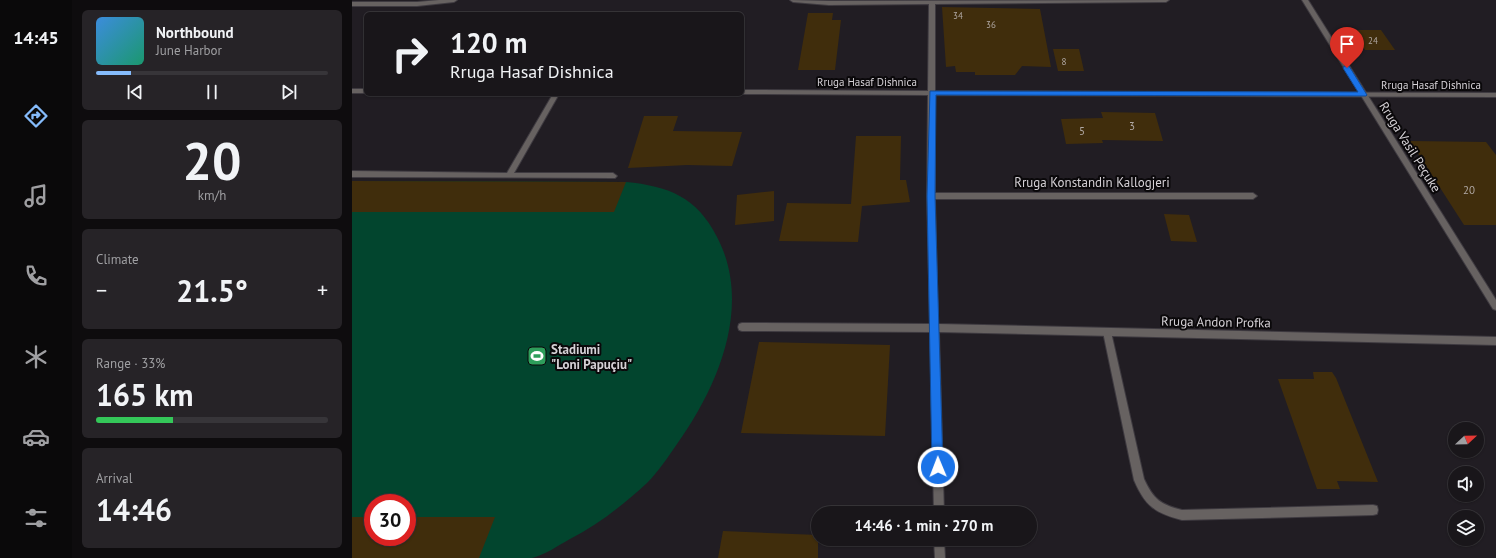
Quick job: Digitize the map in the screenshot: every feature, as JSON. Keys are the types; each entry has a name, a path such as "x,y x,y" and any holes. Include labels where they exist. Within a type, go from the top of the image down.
{"street":[{"path":"352,4 417,4 454,0"},
{"path":"793,0 829,3 1166,0"},
{"name":"Rruga Vasil Peçuke","path":"1305,0 1496,307"},
{"path":"932,1 931,196 939,506"},
{"path":"352,91 364,91"},
{"name":"Rruga Hasaf Dishnica","path":"744,92 1496,95"},
{"path":"510,174 555,96"},
{"path":"352,174 510,174 613,176"},
{"name":"Rruga Konstandin Kallogjeri","path":"931,196 1253,196"},
{"name":"Rruga Andon Profka","path":"742,328 935,328 1496,342"},
{"path":"1107,332 1138,480 1147,498 1163,510 1182,515 1373,510"},
{"path":"939,546 940,558"}],"green space":[{"name":"Stadiumi \"Loni Papuçiu\"","path":"352,181 626,182 641,184 668,191 680,196 700,212 709,223 717,237 727,263 732,290 731,317 726,345 717,371 706,397 692,422 655,474 647,483 620,506 591,527 547,552 532,558 352,558"}],"building":[{"path":"942,7 1040,9 1051,67 1022,66 1015,75 975,75 975,72 956,72 955,66 946,67"},
{"path":"808,13 833,13 832,20 841,20 835,70 798,70"},
{"path":"1351,30 1381,30 1395,50 1365,50"},
{"path":"1053,49 1079,49 1084,71 1058,71"},
{"path":"1101,112 1155,113 1163,141 1102,140 1103,143 1066,144 1061,119 1103,118"},
{"path":"644,116 678,116 673,131 742,132 732,166 687,165 628,168"},
{"path":"856,136 901,136 900,180 906,180 910,202 862,206 858,242 779,241 787,203 851,204"},
{"path":"1410,141 1486,142 1496,155 1496,225 1464,225"},
{"path":"352,181 626,182 614,212 352,212"},
{"path":"774,191 774,221 735,225 737,195"},
{"path":"1164,214 1189,215 1197,242 1171,241"},
{"path":"759,342 890,345 885,436 741,433"},
{"path":"1313,372 1332,372 1336,378 1378,482 1337,481 1340,489 1317,489 1278,379 1314,379"},
{"path":"352,517 364,517 364,546 416,546 416,517 495,517 479,558 352,558"},
{"path":"723,531 811,535 811,546 818,546 818,558 718,558"}],"place":[{"name":"Stadiumi \"Loni Papuçiu\"","path":"537,356"}],"route":[{"path":"938,467 931,196 932,92 1363,95 1347,68"}]}
